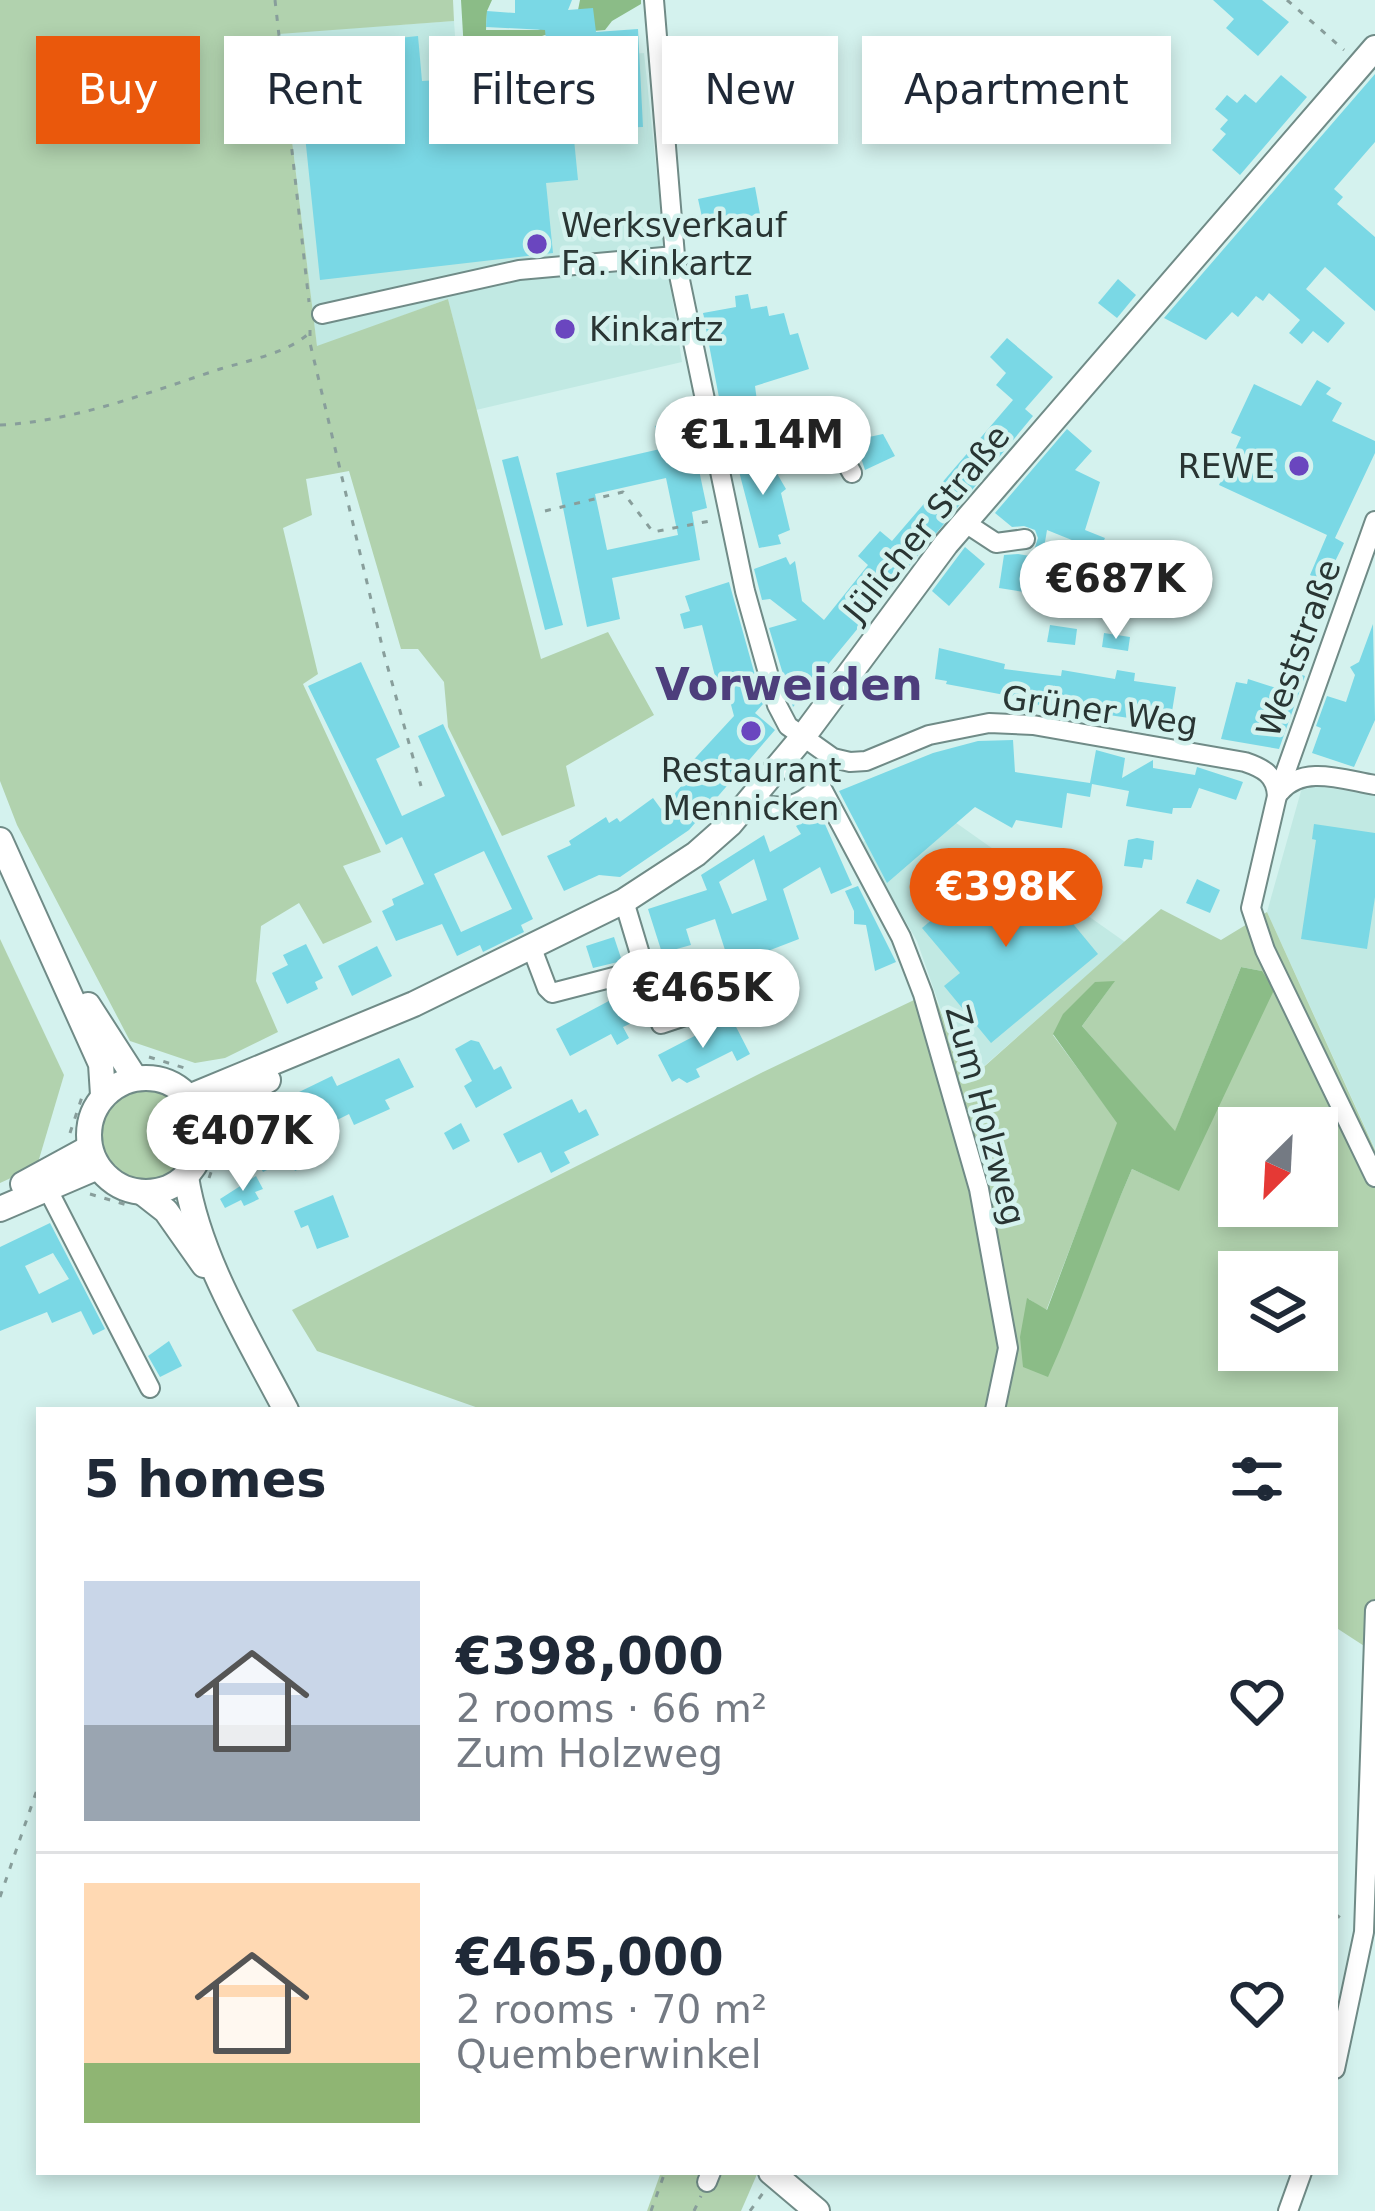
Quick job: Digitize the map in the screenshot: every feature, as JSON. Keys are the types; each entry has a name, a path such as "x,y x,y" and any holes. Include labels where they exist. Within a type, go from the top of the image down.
{"main road":[{"name":"Jülicher Straße","path":"353,1031 624,902 696,854 752,800 964,522 1368,56"},
{"path":"0,841 101,1064 81,1163 47,1188 0,1209"},
{"path":"32,914 135,1078"},
{"path":"189,1097 353,1031"},
{"path":"284,1407 230,1301 191,1209 196,1163 246,1092 353,1031"},
{"path":"93,1093 135,1078 164,1081 189,1097 213,1136"},
{"path":"0,1198 81,1163"},
{"path":"81,1163 166,1211 230,1301"},
{"path":"140,1200 198,1177"},
{"path":"768,2182 817,2211"}],"street":[{"path":"654,0 675,256 745,591 777,705 788,726 832,758 820,785 806,800 770,808 752,800"},
{"path":"322,314 519,270 675,256"},
{"path":"715,446 815,429 830,434 852,473"},
{"name":"Weststraße","path":"1375,521 1277,796 1251,908 1265,950 1375,1177"},
{"path":"964,522 996,543 1025,539"},
{"name":"Grüner Weg","path":"832,758 866,761 929,735 966,726 1033,725 1245,762 1274,779 1277,796"},
{"path":"1277,796 1293,779 1312,776 1375,785"},
{"name":"Zum Holzweg","path":"820,785 901,938 923,994 979,1189 1008,1348 996,1407"},
{"path":"624,902 661,1024 712,1007"},
{"path":"531,946 552,993 644,969"},
{"path":"47,1188 151,1388"},
{"path":"1338,2055 1364,1933 1375,1610"},
{"path":"1288,2211 1301,2175"}],"path":[{"path":"275,0 310,331 384,654 422,786"},
{"path":"1287,0 1368,56"},
{"path":"0,425 101,408 304,340 310,331"},
{"path":"544,511 623,492 653,532 729,517"},
{"path":"119,1055 130,1051 196,1072 212,1072 218,1086"},
{"path":"93,1093 61,1150 81,1163 81,1192 140,1200"},
{"path":"198,1177 213,1136"},
{"path":"0,1897 36,1793"},
{"path":"651,2211 664,2175"},
{"path":"750,2211 768,2182"}],"shaded area":[{"path":"0,0 453,0 454,21 224,36 224,144 292,144 317,346 448,299 541,659 608,632 654,715 566,766 575,806 502,836 448,727 444,682 418,649 401,649 349,471 306,479 312,515 283,528 318,674 303,684 381,852 343,866 372,922 323,944 299,903 261,926 256,981 278,1032 225,1058 195,1063 130,1041 17,825 0,781"},
{"path":"454,21 455,36 429,36 429,144 638,144 638,53 644,53 682,362 476,410 448,299 317,347 292,144 405,144 405,36 279,33"},
{"path":"1303,784 1375,795 1375,1149 1267,912"},
{"path":"918,796 1125,942 966,1082 917,941 861,844"},
{"path":"1161,909 1221,940 1267,912 1375,1150 1375,1653 1338,1629 1338,1407 476,1407 317,1351 292,1310 933,991 967,1082","holes":["1241,967 1262,971 1178,1190 1132,1169 1108,1225 1023,1367 1029,1299 1046,1311 1118,1123 1053,1035 1114,982 1082,1026 1175,1132"]},
{"path":"0,939 64,1075 37,1166 0,1183"},
{"path":"147,1090 164,1093 179,1103 189,1118 189,1152 179,1167 164,1177 147,1180 130,1177 115,1167 105,1152 102,1135 105,1118 115,1103 130,1093"},
{"path":"660,2175 757,2175 741,2211 647,2211"}],"green space":[{"path":"461,0 492,0 486,30 538,30 577,15 580,0 641,0 605,30 463,36"},
{"path":"1241,967 1262,971 1274,990 1179,1191 1132,1169 1048,1377 1023,1367 1020,1337 1027,1298 1047,1310 1117,1123 1053,1034 1063,1014 1095,982 1115,981 1082,1026 1175,1131"}],"building":[{"path":"515,0 572,0 568,10 593,8 596,32 638,29 643,127 638,127 638,36 546,36 545,30 486,27 487,11 515,13"},
{"path":"1213,0 1262,0 1289,22 1258,56 1226,28 1234,19"},
{"path":"418,36 422,81 429,81 429,144 574,144 578,180 546,183 553,253 320,280 306,144 405,144 405,37"},
{"path":"1375,74 1375,142 1334,189 1343,197 1337,204 1375,237 1375,311 1325,267 1306,289 1345,323 1328,343 1313,331 1302,344 1289,333 1300,320 1269,293 1263,301 1256,296 1238,317 1232,312 1206,340 1164,318"},
{"path":"1281,75 1307,97 1240,175 1212,150 1226,134 1220,129 1228,120 1215,109 1227,95 1237,103 1245,94 1256,103"},
{"path":"755,187 760,214 704,226 698,199"},
{"path":"1118,279 1136,295 1117,318 1098,303"},
{"path":"748,294 751,309 767,306 769,316 784,313 790,335 798,333 809,369 755,386 757,401 721,408 703,313 736,307 735,296"},
{"path":"1007,338 1053,377 1025,409 1033,416 793,707 769,628 797,620 770,599 762,600 754,569 786,557 790,565 795,561 802,601 824,620 868,565 858,556 880,531 892,541 1013,400 996,385 1006,373 990,357"},
{"name":"REWE","path":"1317,380 1331,388 1326,394 1342,403 1332,421 1375,441 1375,453 1335,538 1344,543 1325,582 1310,575 1327,535 1219,485 1241,437 1231,433 1254,384 1301,406"},
{"path":"688,418 707,508 692,512 700,560 612,578 620,619 587,627 556,473 660,449 655,426","holes":["666,478 678,535 607,550 595,494"]},
{"path":"1067,429 1092,451 1075,470 1100,482 1085,530 1105,538 1099,551 1047,530 1043,554 1035,547 1035,530 1012,527 995,513"},
{"path":"883,434 895,456 865,470 855,440"},
{"path":"760,452 786,489 781,493 790,530 778,535 781,544 759,548 735,456"},
{"path":"518,456 563,625 545,630 502,460"},
{"path":"965,547 985,564 949,606 932,591"},
{"path":"1004,555 1042,558 1036,594 999,588"},
{"path":"729,582 763,704 755,713 775,730 689,830 620,877 599,875 564,891 547,856 571,845 569,841 606,817 609,823 617,818 620,822 653,798 661,809 692,774 686,768 734,716 725,682 717,684 702,625 684,629 680,614 690,611 685,596"},
{"path":"1373,624 1375,720 1354,767 1312,753 1327,696 1346,702 1355,675 1350,667 1359,662"},
{"path":"1050,625 1077,629 1075,645 1047,642"},
{"path":"1104,633 1130,637 1128,651 1102,647"},
{"path":"939,648 1005,664 1004,669 1043,674 1061,676 1062,670 1115,679 1117,670 1135,673 1134,681 1176,687 1170,724 1020,702 1020,698 946,684 935,679"},
{"path":"361,662 400,747 376,759 402,816 445,796 418,736 443,724 533,919 521,925 524,932 483,952 480,945 457,956 442,924 396,941 382,911 394,905 392,899 424,884 402,837 386,845 308,686","holes":["484,851 512,909 461,932 434,874"]},
{"path":"1289,670 1305,676 1279,749 1221,739 1236,682 1247,684 1248,679 1276,688 1285,682"},
{"path":"1013,740 1015,772 1090,783 1096,750 1125,758 1122,778 1153,760 1153,768 1195,775 1197,767 1243,782 1236,800 1199,788 1191,808 1173,808 1172,814 1126,806 1129,791 1092,784 1090,797 1067,793 1062,828 1016,820 1012,828 975,807 887,883 839,791 933,753 978,741"},
{"path":"820,813 852,885 831,894 820,867 783,889 799,939 714,972 722,999 709,994 683,1002 672,968 694,956 695,960 725,950 715,919 686,929 691,945 662,953 648,909 707,890 701,875 764,835 770,852 801,834 796,826","holes":["754,859 767,900 732,914 719,882"]},
{"path":"1314,824 1375,833 1375,897 1367,949 1301,939 1316,840 1312,839"},
{"path":"1128,840 1154,841 1152,860 1144,859 1142,868 1124,866"},
{"path":"997,865 1017,889 1028,880 1046,902 1051,897 1098,954 991,1043 944,986 960,973 922,928"},
{"path":"1197,879 1220,890 1210,913 1186,903"},
{"path":"858,886 896,962 875,971 866,925 854,924 845,891"},
{"path":"614,937 622,961 593,968 586,946"},
{"path":"306,944 323,978 315,982 318,989 287,1004 272,973 288,965 283,955"},
{"path":"377,946 392,976 352,996 338,966"},
{"path":"622,994 636,1021 623,1027 629,1038 617,1045 611,1034 570,1056 556,1029"},
{"path":"731,1017 750,1054 737,1061 732,1051 696,1069 700,1077 687,1083 679,1078 672,1082 658,1055"},
{"path":"471,1040 479,1042 494,1070 501,1066 512,1088 476,1108 464,1086 472,1081 455,1049"},
{"path":"399,1058 414,1087 385,1100 390,1109 354,1125 349,1114 333,1122 323,1103 307,1110 322,1148 307,1155 311,1163 295,1171 289,1159 263,1172 255,1157 278,1138 268,1118 301,1101 297,1093 332,1076 337,1086"},
{"path":"572,1099 579,1113 586,1109 599,1135 564,1152 570,1163 551,1173 541,1152 518,1163 503,1134"},
{"path":"461,1123 470,1141 453,1150 444,1133"},
{"path":"256,1176 263,1189 255,1192 259,1199 244,1206 241,1200 225,1208 220,1199"},
{"path":"333,1195 349,1237 317,1249 308,1225 301,1228 294,1211"},
{"path":"50,1223 105,1329 93,1335 81,1311 52,1323 47,1312 0,1331 0,1247","holes":["53,1253 69,1279 39,1294 25,1266"]},
{"path":"169,1341 182,1366 160,1377 148,1356"}],"place":[{"name":"Werksverkauf Fa. Kinkartz","path":"537,244"},
{"name":"Kinkartz","path":"565,329"},
{"name":"REWE","path":"1299,466"},
{"name":"Restaurant Mennicken","path":"751,731"}],"district":[{"name":"Vorweiden","path":"789,684"}]}
